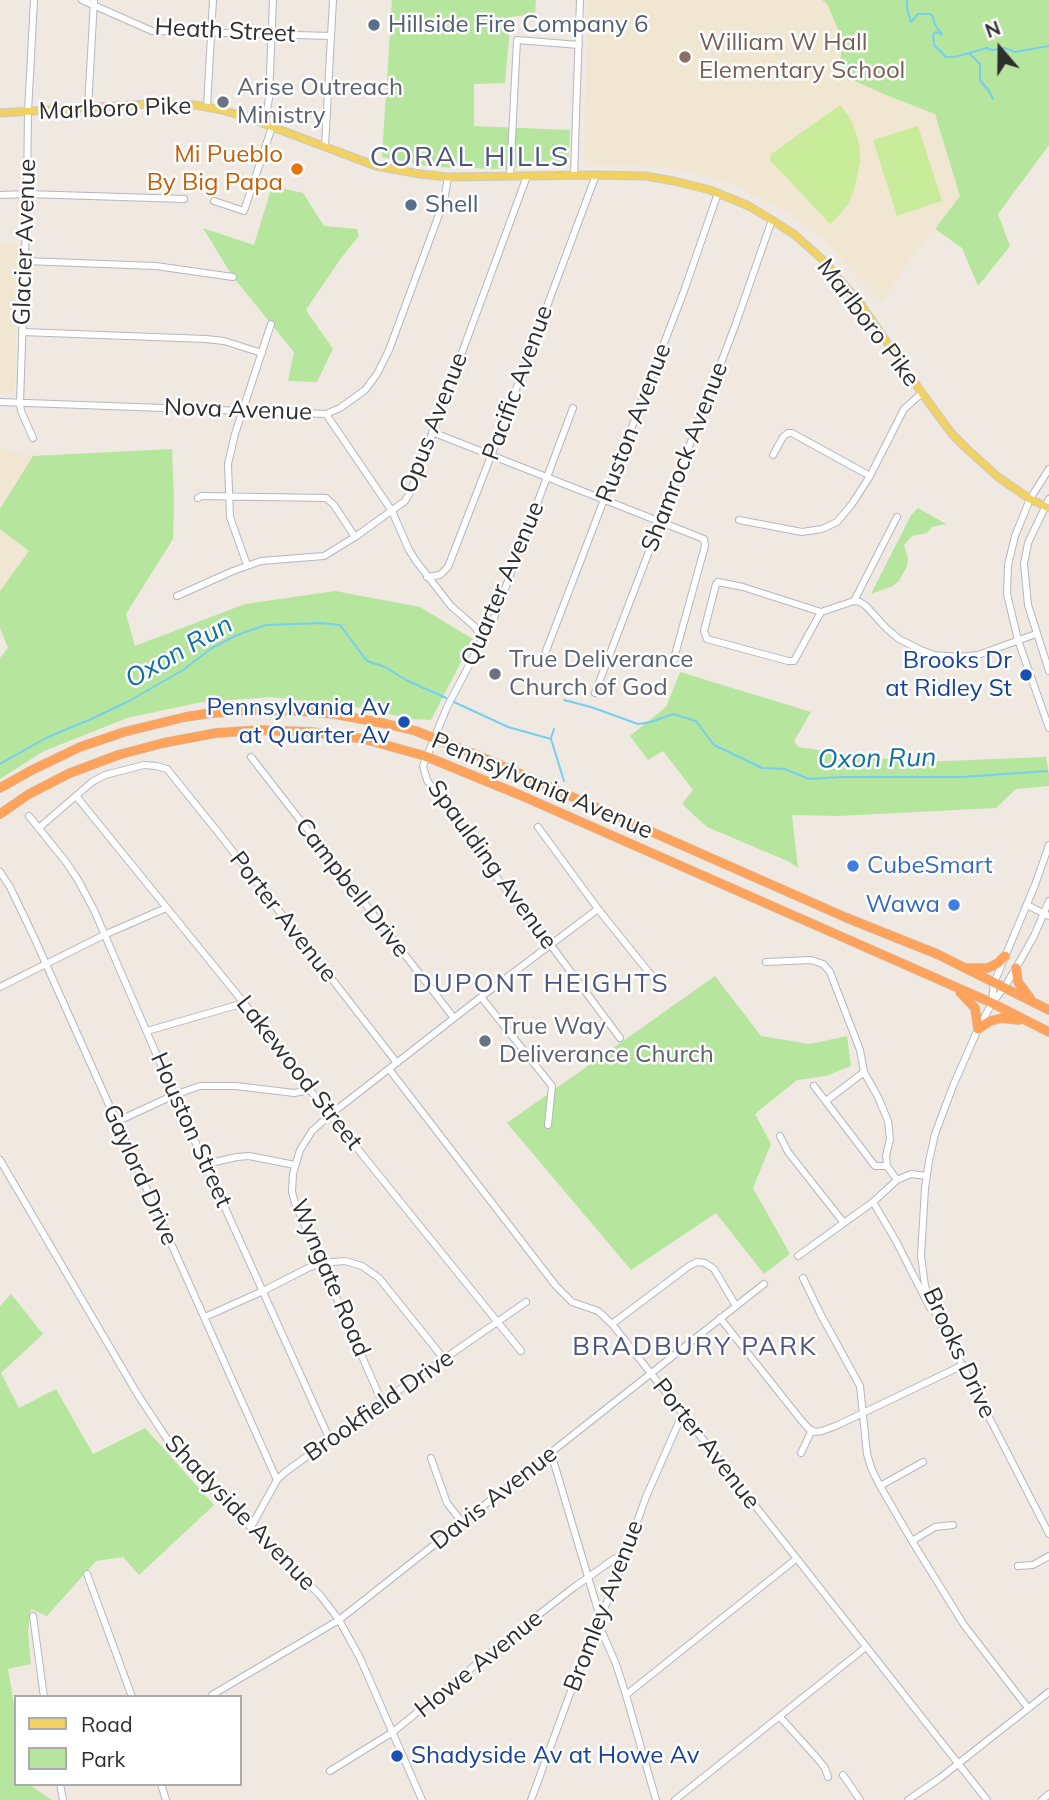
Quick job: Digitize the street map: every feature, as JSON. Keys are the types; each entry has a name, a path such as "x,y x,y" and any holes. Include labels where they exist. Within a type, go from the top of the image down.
{"highway":[{"name":"Pennsylvania Avenue","path":"0,788 54,759 124,732 211,713 261,710 335,714 387,724 434,738 491,761 848,918 937,954 1049,1010"},
{"name":"Pennsylvania Avenue","path":"0,814 29,794 92,764 163,743 216,733 260,730 322,733 364,739 427,757 520,795 992,1003 1049,1032"},
{"path":"962,968 988,968 1004,956"},
{"path":"1016,968 1018,982 1033,1002"},
{"path":"950,985 975,1008 978,1029"},
{"path":"978,1029 990,1021 1002,1018 1027,1021"}],"main road":[{"name":"Marlboro Pike","path":"0,113 170,104 207,107 269,126 376,166 420,174 448,177 596,175 660,178 718,193 749,206 810,248 841,279 862,306 952,434 996,476 1030,499 1048,505"}],"street":[{"name":"Glacier Avenue","path":"33,439 20,411 20,403 28,112 34,0"},
{"name":"Heath Street","path":"82,0 94,3 152,31 331,36"},
{"path":"207,107 214,0"},
{"path":"214,201 244,211 269,126 273,0"},
{"path":"325,146 332,0"},
{"path":"574,176 580,0"},
{"path":"88,108 94,3"},
{"path":"510,176 517,40 579,45"},
{"name":"Pacific Avenue","path":"427,577 440,575 448,568 596,175"},
{"name":"Opus Avenue","path":"480,645 481,638 477,630 456,611 427,577 409,550 392,511 409,495 527,176"},
{"name":"Nova Avenue","path":"0,402 326,414 349,403 365,390 382,364 444,201 448,177"},
{"name":"Ruston Avenue","path":"546,651 684,291 718,193"},
{"path":"0,195 184,199"},
{"name":"Shamrock Avenue","path":"595,693 735,326 772,220"},
{"path":"25,261 156,266 233,277"},
{"path":"247,565 230,517 229,456 271,324"},
{"path":"22,332 206,339 224,341 262,353"},
{"path":"739,520 802,532 831,526 842,518 870,476 902,412 922,393"},
{"name":"Quarter Avenue","path":"427,757 447,707 503,594 573,408"},
{"path":"177,596 247,565 274,559 320,557 392,511 326,414"},
{"path":"432,432 703,538 706,544 673,662"},
{"path":"773,455 783,437 792,433 870,476"},
{"path":"1049,469 1030,499 1015,536 1008,565 1007,594 1018,640 1049,728"},
{"path":"198,498 326,498 334,505 355,537"},
{"path":"1048,505 1028,543 1024,565 1028,605 1049,671"},
{"path":"854,601 897,517"},
{"path":"821,612 794,661 789,662 708,640 704,631 716,584 719,582 821,612 854,601 860,602 899,639 934,655 971,656 1036,634"},
{"name":"Campbell Drive","path":"251,757 454,1018"},
{"name":"Spaulding Avenue","path":"427,757 424,766 427,780 500,882 551,944 620,1038"},
{"name":"Porter Avenue","path":"76,796 97,779 127,768 156,766 170,772 397,1062"},
{"path":"40,827 76,796"},
{"name":"Lakewood Street","path":"76,796 521,1351"},
{"name":"Houston Street","path":"29,816 78,880 94,910 174,1095 330,1440"},
{"path":"538,827 598,909 663,990"},
{"name":"Brooks Drive","path":"992,1003 994,983 1049,845"},
{"name":"Gaylord Drive","path":"0,872 10,887 46,964 276,1480"},
{"name":"Brooks Drive","path":"1049,901 1046,915 978,1029 935,1134 927,1176 921,1256 925,1286 941,1324 1049,1534"},
{"path":"1027,905 1046,915"},
{"path":"0,987 104,935 166,908"},
{"name":"Wyngate Road","path":"382,1402 295,1203 292,1188 300,1150 317,1125 598,909"},
{"path":"766,962 808,959 827,967 834,978 860,1049 864,1072 888,1121 890,1139 887,1166 897,1180"},
{"path":"481,997 552,1086 548,1125"},
{"path":"147,1031 244,1003"},
{"name":"Porter Avenue","path":"389,1069 556,1286 572,1302 598,1311 612,1324 987,1800"},
{"path":"826,1101 864,1072"},
{"path":"116,1122 194,1087 236,1086 287,1093 310,1090"},
{"path":"814,1086 875,1166 887,1166"},
{"path":"780,1136 788,1152 844,1223"},
{"path":"206,1164 249,1156 295,1165"},
{"name":"Shadyside Avenue","path":"0,1160 159,1429 178,1454 320,1595 339,1620 360,1658 422,1800"},
{"path":"798,1256 873,1202 897,1180 911,1174 927,1176"},
{"path":"873,1202 941,1324"},
{"path":"906,1261 921,1256"},
{"path":"205,1318 321,1263 352,1262 379,1278 444,1359"},
{"path":"612,1324 697,1262 705,1263 713,1269 736,1306"},
{"path":"803,1278 858,1379 862,1391 867,1454 880,1486 964,1625 1028,1708"},
{"name":"Davis Avenue","path":"212,1695 339,1620 764,1284"},
{"name":"Brookfield Drive","path":"251,1527 276,1480 526,1302"},
{"path":"720,1318 801,1420 812,1430 822,1431 963,1365"},
{"name":"Bromley Avenue","path":"531,1800 656,1472 682,1415"},
{"path":"801,1453 812,1430"},
{"path":"551,1453 599,1620 626,1695 656,1800"},
{"path":"431,1458 447,1503 462,1522"},
{"path":"880,1486 923,1461"},
{"path":"912,1541 935,1527 953,1524"},
{"name":"Howe Avenue","path":"330,1771 393,1732 588,1577 614,1559 625,1555"},
{"path":"1018,1566 1032,1565 1049,1556"},
{"path":"626,1695 796,1559"},
{"path":"87,1574 131,1695"},
{"path":"33,1616 44,1695"},
{"path":"675,1800 866,1647"},
{"path":"908,1800 1049,1692"},
{"path":"780,1717 817,1758 828,1777"},
{"path":"843,1775 860,1800"},
{"path":"1042,1800 1049,1794"}],"shaded area":[{"path":"588,0 822,0 827,4 844,43 886,95 935,114 960,197 911,258 882,302 822,238 791,214 736,185 666,167 592,165 584,157"},
{"path":"0,243 20,244 14,394 0,394"},
{"path":"0,448 33,456 0,509"},
{"path":"0,529 29,551 0,591"}],"green space":[{"path":"392,0 536,0 535,14 511,17 505,83 474,84 474,126 570,130 568,166 500,169 433,167 382,157"},
{"path":"822,0 1049,0 1049,145 998,214 1010,246 978,286 962,248 935,229 960,196 935,114 837,73 844,43 827,4"},
{"path":"840,105 850,118 856,133 860,162 848,204 830,224 770,160 771,154"},
{"path":"918,126 942,201 897,216 873,140"},
{"path":"272,186 303,193 324,226 357,229 359,236 306,310 333,349 317,382 288,381 294,352 233,277 203,228 254,245"},
{"path":"172,449 173,539 126,614 135,646 245,604 335,591 420,607 473,639 431,720 412,719 352,706 272,697 202,702 127,718 44,751 0,779 0,658 8,648 0,628 0,591 29,551 0,529 0,509 33,456"},
{"path":"918,508 946,524 932,527 927,533 912,536 904,545 908,558 907,566 899,581 871,594 911,515"},
{"path":"680,672 811,712 794,741 798,747 919,762 1046,757 1049,786 1016,789 996,808 838,816 792,815 798,868 790,862 707,827 682,804 693,790 663,751 648,760 630,736 666,707"},
{"path":"715,976 761,1036 810,1044 847,1036 851,1066 826,1076 797,1080 755,1114 771,1144 753,1188 790,1254 764,1274 716,1213 631,1270 507,1123"},
{"path":"11,1294 43,1334 1,1373 19,1408 56,1389 93,1454 145,1428 214,1505 139,1575 123,1557 96,1561 47,1616 31,1609 28,1632 31,1664 8,1669 14,1704 14,1786 31,1786 52,1800 0,1800 0,1306"}],"waterway":[{"path":"907,0 911,22 918,14 930,14 933,17 942,34 935,32 934,45 946,57 987,48 1005,48 1015,52 1049,46"},
{"path":"969,53 980,64 980,80 993,99"},
{"name":"Oxon Run","path":"0,764 48,737 129,701 183,670 212,648 237,635 266,625 340,625 367,661 385,667 446,698"},
{"name":"Oxon Run","path":"564,700 638,724 673,714 696,721 714,745 762,768 785,769 809,779 963,777 1047,771"},
{"name":"Oxon Run","path":"454,702 508,727 551,739 564,781"},
{"name":"Oxon Run","path":"551,738 554,729"}],"place":[{"name":"Hillside Fire Company 6","path":"374,25"},
{"name":"William W Hall Elementary School","path":"685,57"},
{"name":"Arise Outreach Ministry","path":"223,102"},
{"name":"Mi Pueblo By Big Papa","path":"297,169"},
{"name":"Shell","path":"411,205"},
{"name":"True Deliverance Church of God","path":"495,674"},
{"name":"Brooks Dr at Ridley St","path":"1026,675"},
{"name":"Pennsylvania Av at Quarter Av","path":"404,722"},
{"name":"CubeSmart","path":"853,866"},
{"name":"Wawa","path":"954,905"},
{"name":"True Way Deliverance Church","path":"485,1041"},
{"name":"Shadyside Av at Howe Av","path":"397,1756"}],"district":[{"name":"CORAL HILLS","path":"470,158"},
{"name":"DUPONT HEIGHTS","path":"541,984"},
{"name":"BRADBURY PARK","path":"695,1347"}]}
